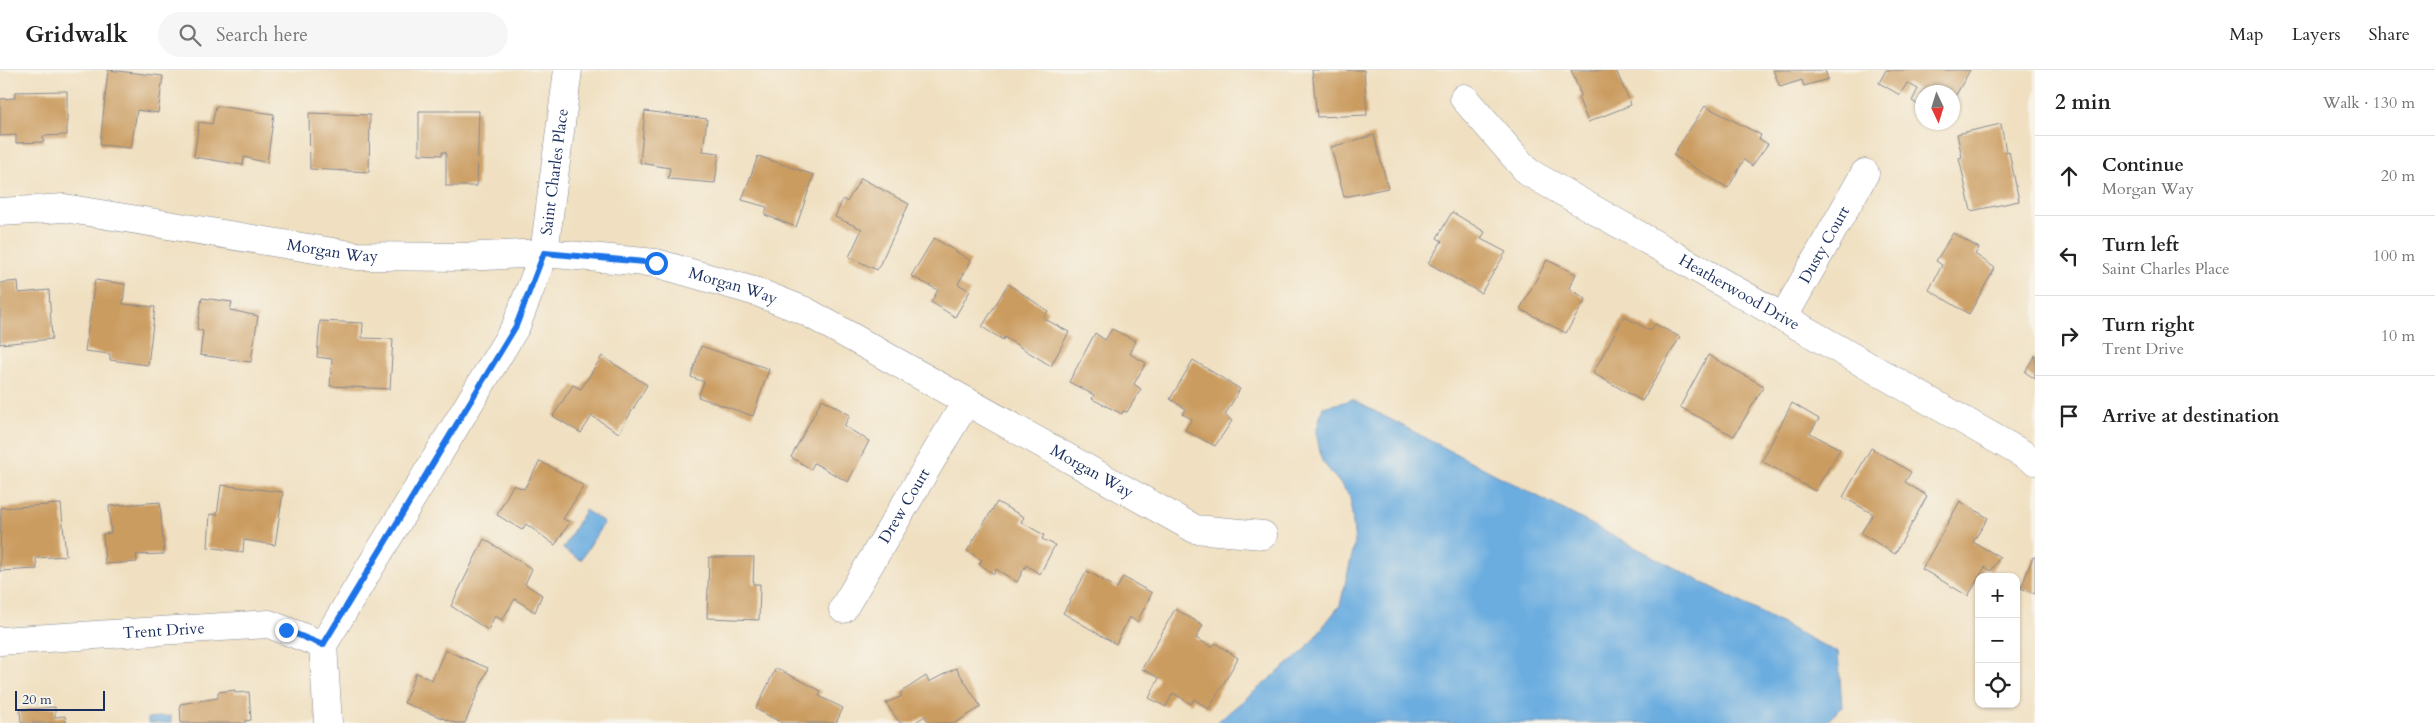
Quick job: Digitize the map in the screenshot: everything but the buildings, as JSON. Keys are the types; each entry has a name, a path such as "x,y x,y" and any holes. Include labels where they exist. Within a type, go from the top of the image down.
{"street":[{"name":"Saint Charles Place","path":"323,645 516,326 544,253 568,70"},
{"name":"Heatherwood Drive","path":"1464,98 1528,172 2035,461"},
{"name":"Dusty Court","path":"1783,318 1865,173"},
{"name":"Morgan Way","path":"0,212 64,208 357,256 463,257 544,253 656,263 757,292 805,311 1195,530 1263,535"},
{"name":"Drew Court","path":"843,609 966,402"},
{"name":"Trent Drive","path":"0,641 269,624 323,645"},
{"path":"323,645 328,723"}],"water":[{"path":"1353,400 1838,653 1842,707 1825,723 1216,723 1304,651 1340,605 1355,543 1350,496 1322,461 1316,432 1323,407"},
{"path":"585,510 604,522 581,560 563,549"},
{"path":"171,716 171,723 148,723 148,718"}],"route":[{"path":"286,630 323,645 516,326 544,253 656,263"}]}
